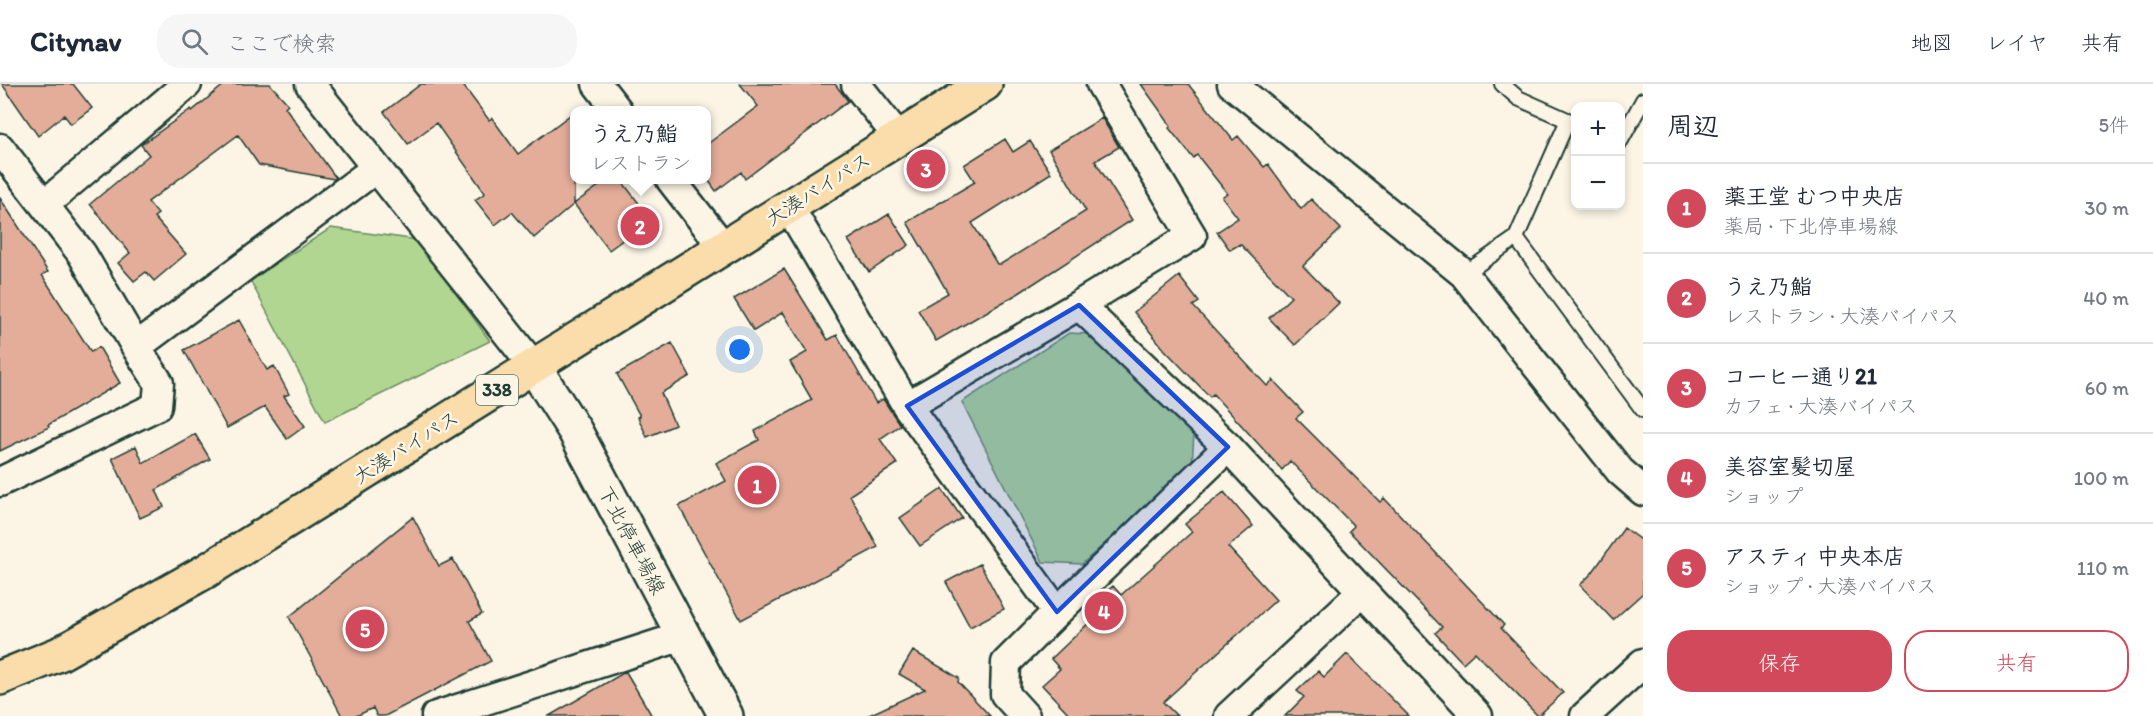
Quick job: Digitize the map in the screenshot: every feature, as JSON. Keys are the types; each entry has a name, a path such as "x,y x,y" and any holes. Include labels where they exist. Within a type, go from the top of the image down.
{"highway":[{"name":"大湊バイパス","path":"0,678 59,654 206,571 985,84"}],"main road":[{"name":"下北停車場線","path":"534,367 575,431 726,716"}],"street":[{"path":"45,204 186,84"},
{"path":"310,84 534,367"},
{"path":"597,84 614,106"},
{"path":"856,84 899,138"},
{"path":"908,405 1192,236 1101,84"},
{"path":"1232,84 1464,274 1620,471 1643,491"},
{"path":"0,148 82,254 159,383 157,405 0,482"},
{"path":"136,347 375,169"},
{"path":"674,184 724,248"},
{"path":"789,207 908,405 1057,612"},
{"path":"1079,305 1228,447 1478,716"},
{"path":"1025,716 1005,694 1006,663 1228,447"},
{"path":"1228,716 1362,592"},
{"path":"436,716 683,636"},
{"path":"1585,716 1643,663"}],"lane":[{"path":"1502,84 1518,98 1571,122"},
{"path":"1625,133 1643,100"},
{"path":"1464,274 1516,238 1571,124"},
{"path":"1516,238 1643,410"}],"highlighted area":[{"path":"1079,305 1228,447 1057,612 907,406"}],"green space":[{"path":"331,228 418,240 490,341 325,422 250,280"},
{"path":"1069,333 1088,334 1194,434 1192,465 1082,564 1043,562 962,402"}],"building":[{"path":"2,84 73,84 92,108 71,124 64,115 38,136"},
{"path":"225,84 270,84 288,104 285,107 336,178 259,165 238,135 148,202 158,214 154,217 186,254 154,281 146,272 134,281 118,263 130,253 90,204 149,155 141,145 191,109 192,111"},
{"path":"421,84 462,84 489,120 492,118 518,154 570,115 570,184 574,184 574,204 534,238 512,212 495,225 475,200 485,193 436,123 408,144 384,112"},
{"path":"740,84 835,84 848,101 745,179 741,172 716,191 711,184 711,141 758,106"},
{"path":"1141,84 1188,84 1233,140 1238,136 1264,167 1268,164 1301,209 1311,199 1341,229 1303,266 1339,303 1295,345 1269,318 1291,297 1240,244 1230,250 1217,232 1238,218 1222,197 1227,193 1197,155 1193,158 1169,128 1171,126"},
{"path":"1102,118 1119,147 1095,161 1132,220 1019,293 936,341 918,310 948,293 907,222 975,182 964,165 1005,139 1013,152 1030,141 1051,173 972,223 997,264 1001,264 1086,211 1049,150"},
{"path":"602,184 624,184 651,219 609,250 574,204"},
{"path":"0,198 48,272 42,275 91,352 99,347 120,383 48,425 49,427 0,451"},
{"path":"889,214 909,245 869,272 848,240"},
{"path":"784,269 828,340 837,335 876,403 883,399 900,425 880,439 897,464 850,495 878,547 741,620 679,506 726,481 716,463 759,440 755,431 812,400 790,362 807,352 783,312 754,331 734,299"},
{"path":"1179,276 1199,302 1193,306 1267,386 1273,380 1303,412 1296,418 1380,502 1384,498 1504,625 1501,628 1563,693 1538,716 1475,652 1463,663 1435,633 1442,627 1349,531 1354,526 1290,461 1282,470 1213,394 1210,397 1164,349 1134,312"},
{"path":"239,320 267,370 274,366 289,394 284,396 305,426 287,439 265,407 227,428 184,350"},
{"path":"672,343 690,376 661,393 675,425 647,437 638,417 640,416 617,374"},
{"path":"195,434 210,459 156,490 164,507 140,518 112,458 136,446 143,463"},
{"path":"942,489 962,518 920,546 900,518"},
{"path":"1224,492 1253,526 1228,547 1276,600 1163,702 1177,716 1071,716 1042,685 1060,669 1051,659 1093,619 1085,610 1113,586 1121,595 1192,532 1185,524"},
{"path":"413,517 439,566 453,559 482,614 469,621 491,661 385,716 377,716 373,708 356,716 342,716 289,617"},
{"path":"1624,528 1643,542 1643,593 1613,620 1580,585 1592,573"},
{"path":"980,564 1004,609 970,627 946,582"},
{"path":"913,651 959,678 958,682 990,716 867,716 925,689 899,674"},
{"path":"1347,654 1409,716 1285,716 1304,697 1297,691 1318,671 1324,677"},
{"path":"625,672 652,716 549,716"}],"place":[{"name":"コーヒー通り21","path":"926,169"},
{"name":"うえ乃鮨","path":"640,226"},
{"name":"薬王堂 むつ中央店","path":"757,485"},
{"name":"美容室髪切屋","path":"1104,611"},
{"name":"アスティ 中央本店","path":"365,629"}]}
